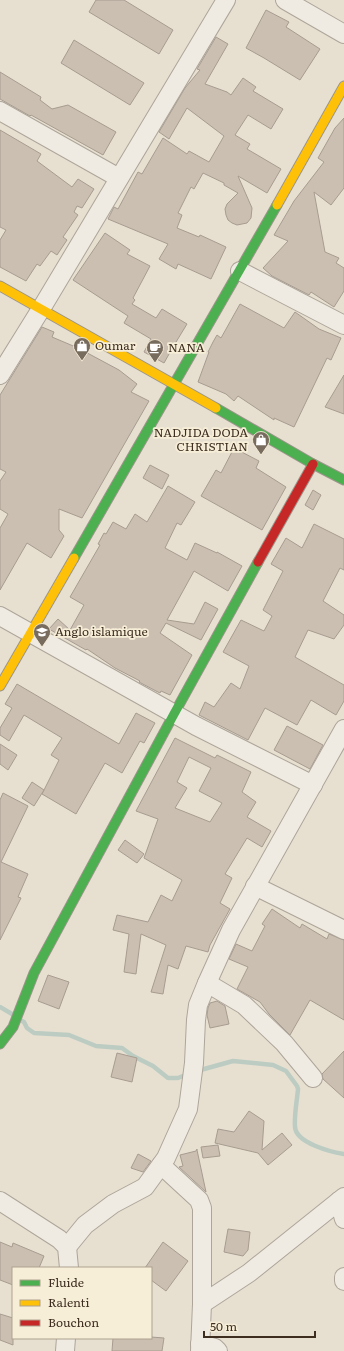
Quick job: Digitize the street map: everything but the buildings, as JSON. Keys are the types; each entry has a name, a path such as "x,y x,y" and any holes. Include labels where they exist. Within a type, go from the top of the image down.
{"street":[{"path":"0,375 226,0"},
{"path":"285,0 344,34"},
{"path":"0,686 240,271 344,86"},
{"path":"0,111 119,178"},
{"path":"240,271 344,325"},
{"path":"0,286 174,383 313,464 344,480"},
{"path":"0,1044 13,1027 34,973 174,714 313,464"},
{"path":"0,616 196,726 313,785"},
{"path":"67,1247 85,1225 113,1204 145,1186 166,1158 188,1109 194,1070 198,1005 207,983 231,930 344,729"},
{"path":"255,886 344,930"},
{"path":"207,983 244,1005 284,1043 313,1078"},
{"path":"161,1165 199,1200 202,1208 202,1304 200,1347 215,1348 218,1351"},
{"path":"202,1304 249,1273 341,1199"},
{"path":"341,1199 344,1219"},
{"path":"0,1201 59,1239 67,1247 69,1267"},
{"path":"65,1351 66,1339"}],"waterway":[{"path":"0,1007 12,1014"},
{"path":"22,1021 27,1028 34,1033 69,1035 96,1046 122,1048 133,1056 153,1066 168,1078 178,1078 188,1074"},
{"path":"197,1071 233,1061 273,1065 286,1071 298,1089 295,1118 297,1133 301,1138 315,1146 344,1154"}],"traffic: fast":[{"path":"74,558 277,205"},
{"path":"216,408 313,464 344,480"},
{"path":"0,1044 13,1027 34,973 258,562"}],"traffic: slow":[{"path":"277,205 344,86"},
{"path":"0,286 216,408"},
{"path":"0,686 74,558"}],"traffic: jam":[{"path":"258,562 313,464"}],"place":[{"name":"Oumar","path":"82,361"},
{"name":"NANA","path":"155,363"},
{"name":"NADJIDA DODA CHRISTIAN","path":"261,455"},
{"name":"Anglo islamique","path":"42,647"}]}
